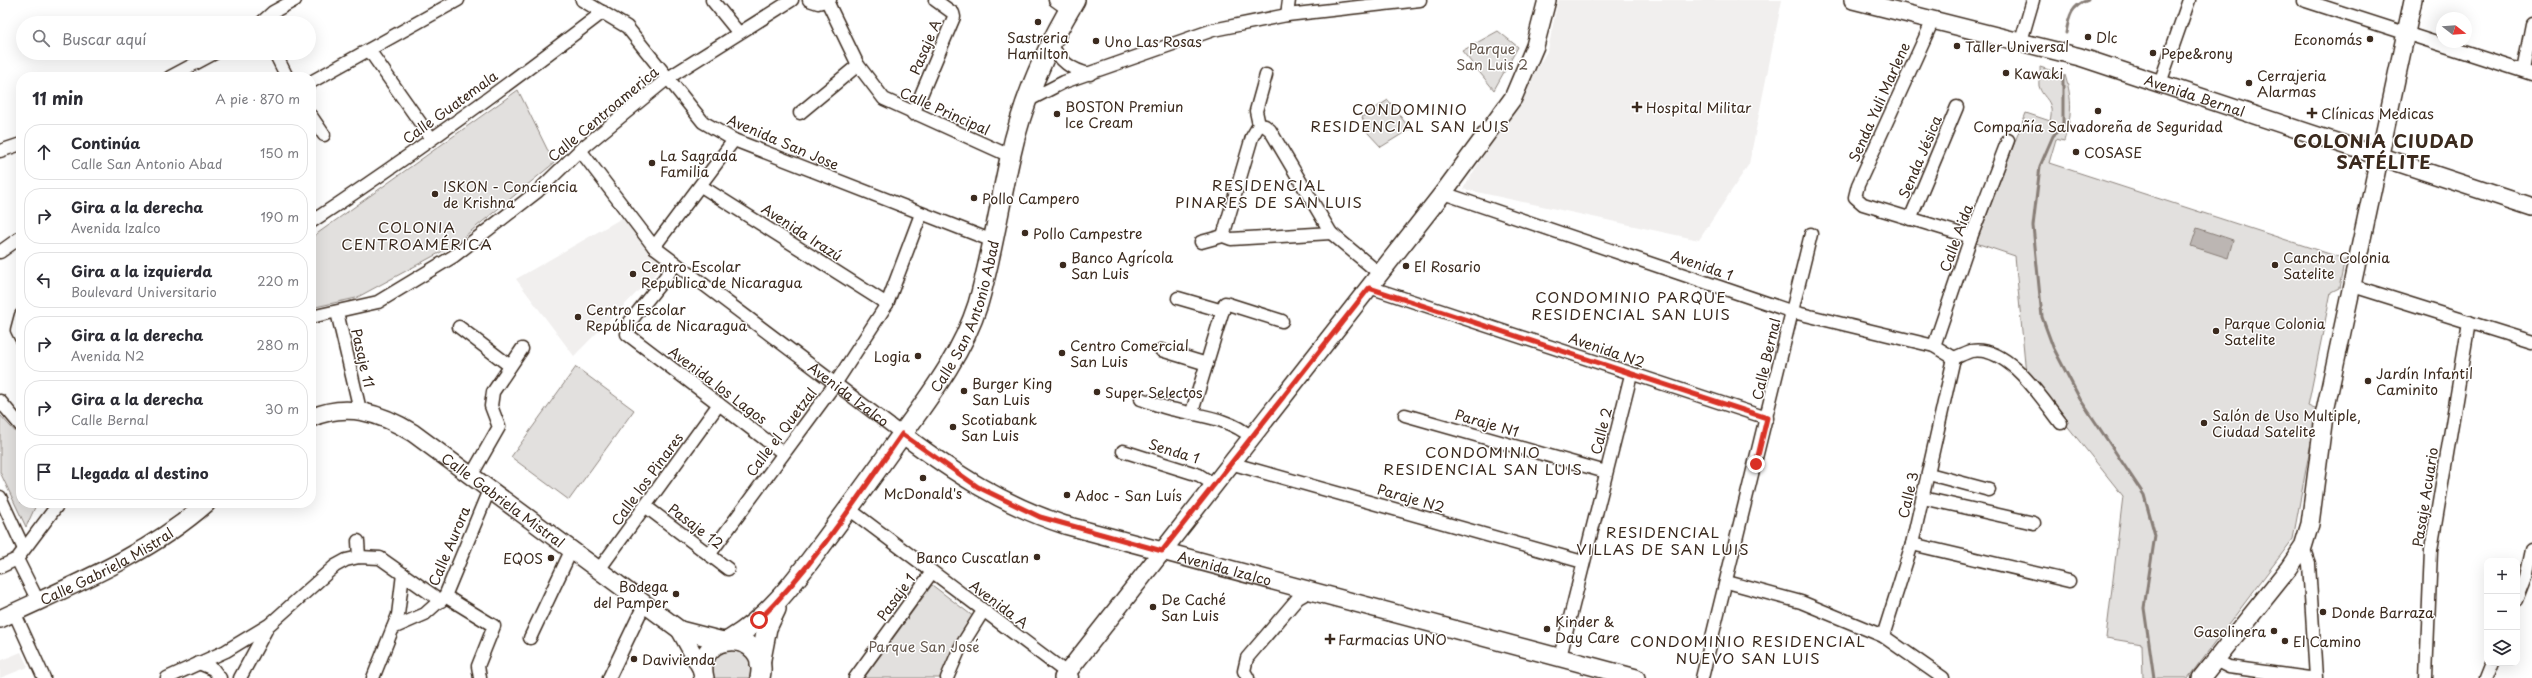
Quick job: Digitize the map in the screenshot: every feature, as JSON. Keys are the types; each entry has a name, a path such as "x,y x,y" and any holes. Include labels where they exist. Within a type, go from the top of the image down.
{"main road":[{"name":"Calle San Antonio Abad","path":"703,676 707,653 726,640 750,628 782,597 849,509 952,362 963,341 977,305 993,241 1010,156 1027,101 1051,44 1066,3"},
{"name":"Calle San Antonio Abad","path":"761,673 767,628 782,597"},
{"path":"726,640 749,646 756,653 761,673"}],"street":[{"path":"269,16 273,12 295,0"},
{"path":"316,79 458,0"},
{"name":"Avenida San Jose","path":"582,0 628,27 703,122 734,140 993,241"},
{"path":"712,0 738,32"},
{"name":"Calle Centroamerica","path":"316,316 378,302 454,256 538,192 580,150 668,78 738,32 792,0"},
{"path":"809,0 818,3 829,1"},
{"name":"Pasaje A","path":"913,114 954,17 953,13 935,0"},
{"path":"1287,15 1289,0"},
{"path":"1027,101 1048,89 1213,30 1287,15 1420,0"},
{"path":"1067,676 1213,484 1443,194 1513,98 1535,46 1547,0"},
{"name":"Avenida Bernal","path":"1853,0 2021,41 2160,83 2532,207"},
{"path":"2021,41 2033,0"},
{"path":"2160,83 2189,0"},
{"path":"2303,0 2527,72 2532,24"},
{"path":"2201,678 2289,568 2303,547 2310,524 2324,416 2353,286 2378,156 2413,0"},
{"name":"Calle Principal","path":"829,1 858,65 884,99 913,114 1010,156"},
{"name":"Calle Guatemala","path":"316,218 431,138 603,12"},
{"name":"Senda Yuli Marlene","path":"1910,219 1863,204 1856,196 1858,185 1933,20"},
{"path":"1051,44 1059,57 1071,68 1090,74"},
{"path":"370,50 431,138"},
{"path":"179,72 202,60"},
{"path":"278,60 284,72"},
{"path":"800,112 858,65"},
{"path":"1223,236 1252,137 1259,125 1256,111 1266,75"},
{"name":"Senda Jésica","path":"1910,219 1957,107"},
{"path":"316,123 324,135"},
{"path":"1259,125 1265,126 1270,130 1331,233 1380,274"},
{"path":"654,247 702,186 734,140"},
{"name":"Calle Aida","path":"1934,346 1971,238 2008,140"},
{"path":"0,151 16,146"},
{"name":"Avenida Izalco","path":"580,150 654,247 675,265 902,434 978,487 1040,517 1636,678"},
{"name":"Avenida Irazú","path":"702,186 887,304"},
{"name":"Avenida 1","path":"1443,194 1793,312 1934,346 1954,358"},
{"name":"Calle el Quetzal","path":"709,555 835,384 887,304 921,214"},
{"path":"1910,219 1971,238"},
{"path":"1200,242 1223,236 1231,239 1331,233"},
{"name":"Calle Bernal","path":"1702,678 1727,582 1811,234"},
{"path":"0,252 16,241"},
{"name":"Avenida los Lagos","path":"675,265 628,323 627,334 783,453"},
{"path":"2353,286 2532,342"},
{"name":"Avenida N2","path":"1369,288 1588,358 1631,375 1767,418"},
{"path":"1178,298 1282,321"},
{"path":"1192,412 1224,307"},
{"name":"Pasaje 11","path":"337,312 360,410"},
{"name":"Pasaje Acuario","path":"2426,678 2431,550 2469,322"},
{"path":"459,327 510,366"},
{"path":"471,476 499,427 491,399 493,392 522,349"},
{"path":"1161,350 1207,364"},
{"path":"1954,358 1972,351 1985,352 2003,360 2020,371 2060,423"},
{"name":"Calle 3","path":"1883,636 1912,544 1954,358"},
{"name":"Calle 2","path":"1560,657 1631,375"},
{"path":"1141,400 1176,410 1192,412 1237,427 1251,437"},
{"path":"0,401 16,420"},
{"name":"Calle los Pinares","path":"598,571 719,404"},
{"name":"Calle Gabriela Mistral","path":"316,416 337,410 360,410 393,420 680,630 726,640"},
{"name":"Paraje N1","path":"1405,415 1606,472"},
{"name":"Senda 1","path":"1123,451 1199,475 1213,484"},
{"name":"Paraje N2","path":"1230,463 1583,562"},
{"path":"1929,474 1989,490"},
{"name":"Calle Aurora","path":"394,628 425,614 443,598 489,490"},
{"path":"0,497 24,549"},
{"path":"1923,498 2034,523"},
{"name":"Pasaje 12","path":"645,506 728,569"},
{"path":"44,520 47,508"},
{"path":"0,567 17,559 44,520 55,508"},
{"name":"Calle Gabriela Mistral","path":"7,616 136,554 166,536 201,508"},
{"name":"Avenida A","path":"849,509 983,610 1067,676"},
{"path":"358,541 359,557"},
{"path":"1912,544 2069,581"},
{"path":"2303,547 2309,564 2316,678"},
{"path":"2519,594 2526,577 2532,549"},
{"path":"530,638 571,551"},
{"path":"167,678 226,651 269,626 339,563 359,557 380,558 443,598 494,626 478,666 480,678"},
{"path":"17,559 38,601"},
{"name":"Pasaje 1","path":"855,678 932,572"},
{"path":"373,678 394,628 401,602 403,574"},
{"path":"1727,582 1801,602 1883,636 1943,678"},
{"path":"1246,674 1247,658 1298,598 1312,590"},
{"path":"609,678 644,605"},
{"path":"947,678 960,648 983,610"},
{"path":"7,616 44,678"},
{"path":"240,678 251,654 269,626"},
{"name":"Calle Gabriela Mistral","path":"680,630 703,676"},
{"path":"2215,660 2229,667 2309,678"},
{"path":"199,663 213,669 220,678"},
{"path":"2486,678 2491,666"}],"shaded area":[{"name":"Hospital Militar","path":"1558,0 1782,0 1749,164 1699,240 1463,189 1548,50"},
{"name":"Centro Escolar República de Nicaragua","path":"622,218 662,267 574,356 516,279"},
{"path":"2197,228 2233,240 2228,258 2191,246"},
{"path":"21,652 28,667 0,678 0,661"}],"green space":[{"name":"Parque San Luis 2","path":"1498,31 1518,47 1494,90 1462,51"},
{"path":"2040,67 2065,75 2070,101 2069,123 2064,141 2056,139 2049,163 2345,259 2339,288 2331,292 2308,406 2317,410 2293,539 2188,678 2143,678 2142,644 2106,638 2123,496 2026,374 2015,256 1976,243 2026,113 2050,121 2050,104 2039,86"},
{"path":"518,90 554,163 454,245 356,298 316,307 316,234"},
{"path":"1388,100 1410,129 1381,147 1368,133 1362,117"},
{"path":"576,367 634,410 569,500 511,457"},
{"path":"0,415 16,433 16,506 0,472"},
{"path":"17,508 35,508 26,527"},
{"name":"Parque San José","path":"932,585 974,617 942,678 864,678"},
{"path":"720,648 749,653 754,678 709,678 708,675"}],"waterway":[{"path":"2066,33 2072,12 2078,5 2088,0"},
{"path":"2063,76 2063,125 2053,136 2040,166 2033,226 2042,317 2053,347 2080,399 2144,495 2155,535 2144,608 2154,678"}],"place":[{"name":"Sastreria Hamilton","path":"1038,22"},
{"name":"Dlc","path":"2088,37"},
{"name":"Economás","path":"2370,39"},
{"name":"Uno Las Rosas","path":"1096,41"},
{"name":"Taller Universal","path":"1957,46"},
{"name":"Pepe&rony","path":"2153,53"},
{"name":"Kawaki","path":"2006,73"},
{"name":"Cerrajeria Alarmas","path":"2249,83"},
{"name":"Hospital Militar","path":"1637,107"},
{"name":"Compañía Salvadoreña de Seguridad","path":"2098,111"},
{"name":"Clínicas Medicas","path":"2312,113"},
{"name":"BOSTON Premiun Ice Cream","path":"1057,114"},
{"name":"COSASE","path":"2076,152"},
{"name":"La Sagrada Familia","path":"652,163"},
{"name":"ISKON - Conciencia de Krishna","path":"435,194"},
{"name":"Pollo Campero","path":"974,198"},
{"name":"Pollo Campestre","path":"1025,233"},
{"name":"Banco Agrícola San Luis","path":"1063,265"},
{"name":"Cancha Colonia Satelite","path":"2275,265"},
{"name":"El Rosario","path":"1406,266"},
{"name":"Centro Escolar Republica de Nicaragua","path":"633,274"},
{"name":"Centro Escolar República de Nicaragua","path":"578,317"},
{"name":"Parque Colonia Satelite","path":"2216,331"},
{"name":"Centro Comercial San Luis","path":"1062,353"},
{"name":"Logia","path":"918,356"},
{"name":"Jardín Infantil Caminito","path":"2368,381"},
{"name":"Burger King San Luis","path":"964,391"},
{"name":"Super Selectos","path":"1097,392"},
{"name":"Salón de Uso Multiple, Ciudad Satelite","path":"2204,423"},
{"name":"Scotiabank San Luis","path":"953,427"},
{"name":"McDonald's","path":"923,478"},
{"name":"Adoc - San Luís","path":"1067,495"},
{"name":"Banco Cuscatlan","path":"1037,557"},
{"name":"EQOS","path":"551,558"},
{"name":"Bodega del Pamper","path":"676,594"},
{"name":"De Caché San Luis","path":"1153,607"},
{"name":"Donde Barraza","path":"2323,612"},
{"name":"Kinder & Day Care","path":"1547,629"},
{"name":"Gasolinera","path":"2274,631"},
{"name":"Farmacias UNO","path":"1330,639"},
{"name":"El Camino","path":"2285,641"},
{"name":"Davivienda","path":"634,659"}],"district":[{"name":"CONDOMINIO RESIDENCIAL SAN LUIS","path":"1410,116"},
{"name":"COLONIA CIUDAD SATÉLITE","path":"2384,150"},
{"name":"RESIDENCIAL PINARES DE SAN LUIS","path":"1269,192"},
{"name":"COLONIA CENTROAMÉRICA","path":"417,234"},
{"name":"CONDOMINIO PARQUE RESIDENCIAL SAN LUIS","path":"1631,304"},
{"name":"CONDOMINIO RESIDENCIAL SAN LUIS","path":"1483,460"},
{"name":"RESIDENCIAL VILLAS DE SAN LUIS","path":"1663,540"},
{"name":"CONDOMINIO RESIDENCIAL NUEVO SAN LUIS","path":"1748,648"}],"route":[{"path":"759,620 782,597 849,509 902,434 945,466 978,487 1015,506 1040,517 1065,525 1162,551 1369,288 1588,358 1631,375 1767,418 1756,464"}]}
